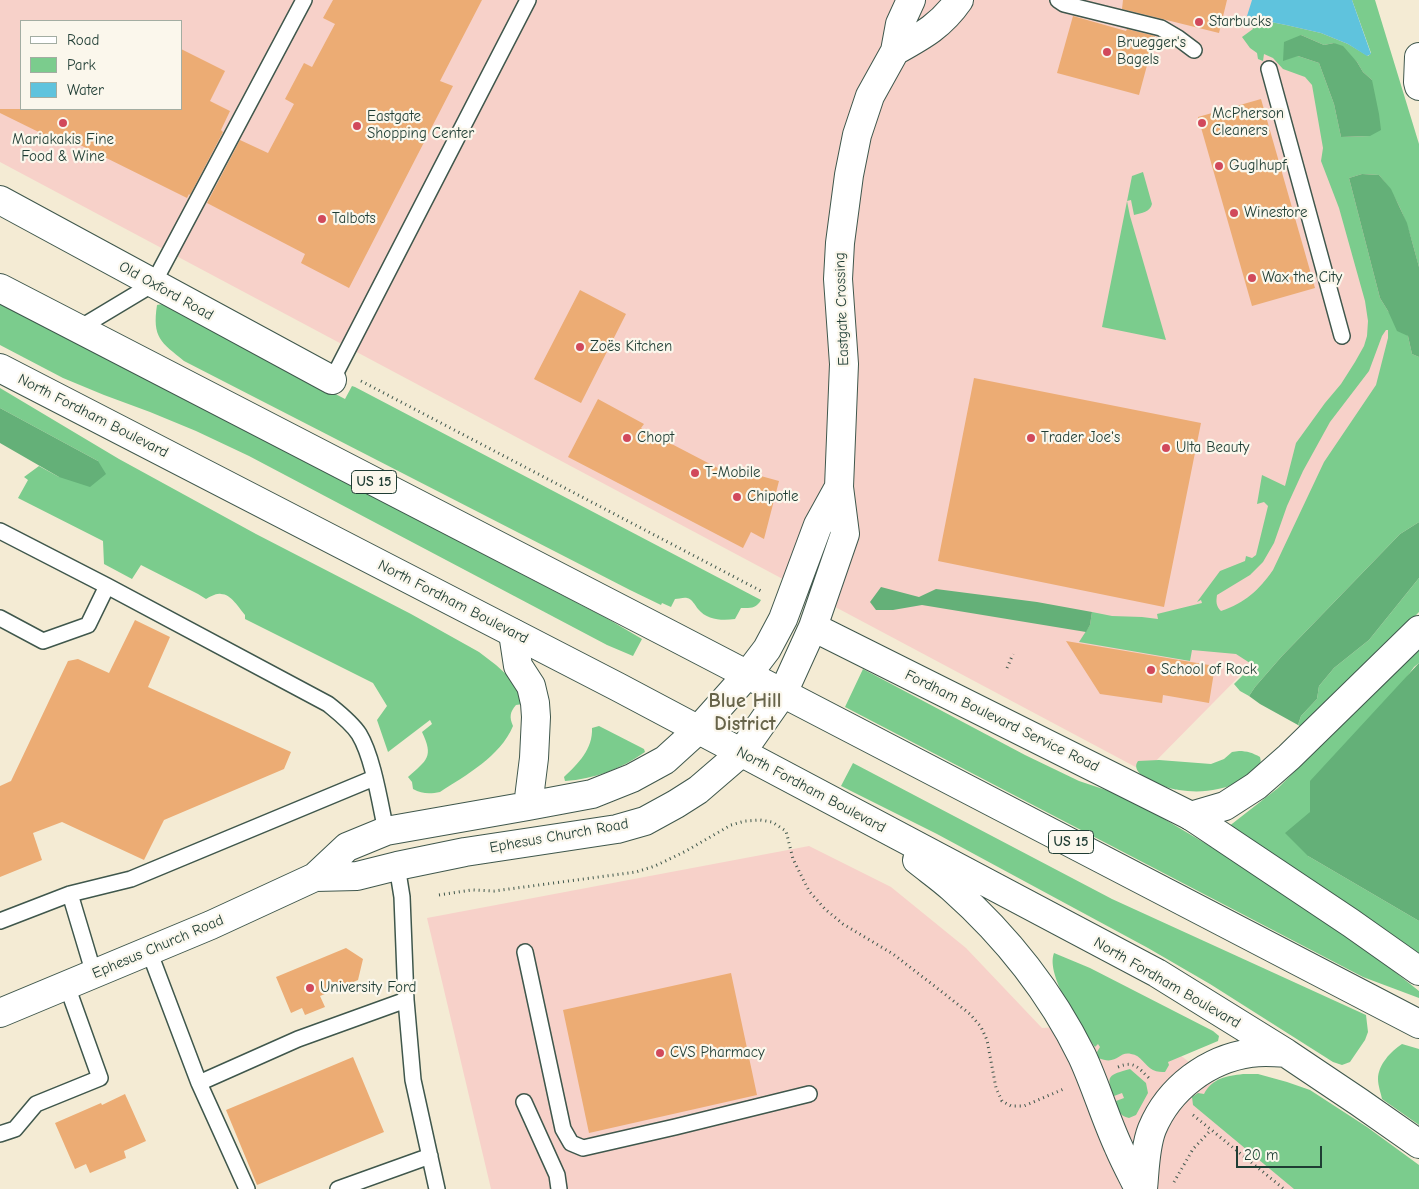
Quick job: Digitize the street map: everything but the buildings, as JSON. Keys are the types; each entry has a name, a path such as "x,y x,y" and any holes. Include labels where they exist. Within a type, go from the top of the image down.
{"main road":[{"name":"Eastgate Crossing","path":"783,693 813,627 845,534 839,487 844,364 838,279 840,243 849,175 857,135 870,96 895,51 900,24 911,0"},
{"path":"895,51 933,29 959,0"},
{"path":"1419,57 1419,86"},
{"name":"Old Oxford Road","path":"0,200 332,380"},
{"name":"US 15","path":"0,288 748,674 1419,1024"},
{"name":"North Fordham Boulevard","path":"0,368 513,633 1157,973 1286,1053 1419,1144"},
{"name":"Eastgate Crossing","path":"748,674 767,649 782,619 818,525 839,487"},
{"name":"Fordham Boulevard Service Road","path":"813,627 1191,816 1419,971"},
{"path":"1191,816 1226,806 1256,786 1289,757 1419,630"},
{"path":"513,633 518,666 531,686 535,703 534,758 528,806"},
{"name":"Ephesus Church Road","path":"0,1014 211,925 315,878 347,847 386,831 592,794 632,778 665,760 698,730 748,674"},
{"name":"Ephesus Church Road","path":"315,878 357,876 474,851 617,829 645,821 698,790 741,753 783,693"},
{"path":"862,818 952,888 997,932 1036,978 1058,1013 1092,1078 1118,1147 1139,1189"},
{"path":"1143,1189 1148,1143 1152,1130 1171,1098 1196,1075 1225,1060 1251,1053 1286,1053"}],"lane":[{"path":"78,329 153,284 304,0"},
{"path":"332,380 528,0"},
{"path":"1058,0 1064,4 1161,28 1194,50"},
{"path":"1269,69 1342,336"},
{"path":"0,531 328,704 359,733 366,748 386,831"},
{"path":"0,618 43,641 88,625 107,586"},
{"path":"0,920 70,894 132,879 374,778"},
{"path":"397,866 402,897 406,1000 413,1080 437,1189"},
{"path":"70,894 94,974"},
{"path":"149,951 199,1084 247,1189"},
{"path":"525,952 563,1129 571,1143 583,1148 809,1094"},
{"path":"0,1134 15,1129 36,1104 100,1078 67,986"},
{"path":"199,1084 298,1039 406,1000"},
{"path":"524,1102 557,1175 559,1189"},
{"path":"338,1189 430,1156"}],"path":[{"path":"332,380 357,379 788,604"},
{"path":"1007,668 1013,654"},
{"path":"439,895 472,890 494,891 636,872 655,866 731,825 745,821 760,820 772,822 786,831 792,859 809,891 825,909 843,924 869,938 901,960 970,1014 981,1027 988,1040 998,1094 1004,1103 1011,1106 1024,1106 1126,1064 1131,1064 1137,1066 1171,1098 1284,1189"},
{"path":"1173,1189 1185,1161 1193,1149 1211,1130"}],"shaded area":[{"name":"Eastgate Shopping Center","path":"0,0 1352,0 1419,221 1419,477 1416,497 1145,772 0,162"},
{"path":"809,846 891,887 966,948 1042,1028 1138,1022 1351,1189 491,1189 427,918"}],"green space":[{"path":"1352,0 1375,0 1419,144 1419,267 1409,230 1400,207 1379,175 1362,174 1349,178 1380,298 1408,336 1412,354 1419,357 1419,522 1400,534 1282,656 1249,696 1240,691 1234,684 1253,665 1236,654 1192,650 1190,661 1079,642 1090,625 1092,612 1112,616 1158,619 1157,614 1202,603 1201,600 1197,602 1220,571 1245,561 1246,556 1252,558 1256,555 1268,506 1264,502 1257,504 1262,475 1285,486 1296,443 1341,384 1364,346 1367,336 1368,321 1365,301 1339,208 1321,161 1323,148 1312,85 1305,77 1283,69 1273,58 1264,54 1263,61 1258,59 1257,53 1250,48 1242,37 1253,29 1247,16 1321,33 1348,44 1368,56 1371,53","holes":["1301,35 1324,45 1334,43 1357,62 1363,72 1372,80 1370,136 1341,137 1334,104 1319,63 1298,56","1386,330 1388,330 1388,338 1376,385 1324,462 1273,570 1251,595 1230,608 1221,611 1217,604 1217,595 1250,575 1263,562 1274,543 1287,506 1303,471 1330,422 1369,371"]},
{"path":"1301,35 1324,45 1334,43 1343,46 1357,62 1363,72 1372,80 1381,130 1370,136 1341,137 1334,104 1319,63 1298,56 1283,61 1284,42"},
{"path":"1143,172 1152,204 1151,207 1145,212 1134,215 1131,200 1127,201 1132,176"},
{"path":"1362,174 1379,175 1391,189 1407,223 1419,267 1419,357 1412,354 1408,336 1397,331 1380,298 1349,178"},
{"path":"1127,201 1130,216 1166,340 1102,327"},
{"path":"0,302 608,619 642,639 633,656 607,645 249,456 196,431 63,378 0,345"},
{"path":"162,304 345,399 352,386 355,387 761,600 750,608 741,608 735,619 720,620 710,618 702,613 687,598 675,599 671,607 662,603 661,605 630,590 184,361 164,344 157,332 157,305"},
{"path":"0,388 119,459 479,652 507,675 517,688 523,704 516,705 512,710 511,720 513,726 500,747 471,772 440,792 426,793 413,789 412,782 408,777 427,758 428,747 422,732 432,724 430,720 388,752 377,720 387,706 373,683 245,619 245,615 228,596 217,594 206,599 141,565 132,579 104,564 103,541 18,498 28,480 24,477 39,466 59,477 98,461 0,408"},
{"path":"0,408 98,461 106,474 90,487 59,477 0,443"},
{"path":"1419,522 1419,578 1369,640 1334,668 1319,686 1317,699 1301,716 1298,725 1249,696 1282,656 1400,534"},
{"path":"1419,578 1419,612 1310,727 1304,729 1298,725 1301,716 1317,699 1319,686 1334,668 1369,640"},
{"path":"881,587 919,597 936,589 1037,602 1092,612 1090,625 1086,632 922,605 893,610 876,610 870,602"},
{"path":"1419,647 1419,663 1414,667 1310,812 1308,856 1419,921 1419,958 1228,827 1278,788"},
{"path":"1419,663 1419,921 1308,856 1285,833 1310,812 1310,781"},
{"path":"863,669 1025,755 1079,781 1124,796 1149,810 1328,919 1419,991 1419,998 1363,977 845,707"},
{"path":"599,726 644,749 645,752 607,772 565,781 564,777 584,756 592,736 592,728"},
{"path":"1232,752 1250,752 1260,757 1261,763 1258,768 1238,782 1213,790 1188,791 1167,787 1144,777 1138,772 1136,767 1138,761 1159,760 1211,764 1224,759"},
{"path":"853,763 1112,899 1366,1015 1368,1032 1365,1040 1350,1062 1342,1065 1333,1062 1210,984 1148,948 937,834 841,786"},
{"path":"1054,953 1090,968 1213,1031 1219,1036 1218,1041 1168,1062 1169,1065 1165,1072 1153,1070 1138,1056 1131,1054 1123,1054 1110,1060 1098,1058 1097,1052 1100,1047 1098,1044 1095,1047 1074,1015 1060,988 1055,975"},
{"path":"1402,1044 1419,1049 1419,1125 1382,1099 1379,1087 1380,1069 1390,1054"},
{"path":"1130,1069 1146,1083 1148,1093 1136,1115 1129,1118 1123,1116 1117,1107 1116,1101 1124,1098 1122,1093 1114,1096 1110,1080 1113,1075"},
{"path":"1258,1074 1310,1090 1367,1127 1419,1165 1419,1189 1294,1189 1193,1105 1192,1097 1198,1093 1204,1094 1211,1084 1226,1077"}],"water":[{"path":"1252,0 1352,0 1371,54 1367,56 1348,44 1321,33 1247,16"}],"place":[{"name":"Starbucks","path":"1199,22"},
{"name":"Bruegger's Bagels","path":"1107,52"},
{"name":"Mariakakis Fine Food & Wine","path":"63,123"},
{"name":"McPherson Cleaners","path":"1202,123"},
{"name":"Eastgate Shopping Center","path":"357,126"},
{"name":"Guglhupf","path":"1219,166"},
{"name":"Winestore","path":"1234,213"},
{"name":"Talbots","path":"322,219"},
{"name":"Wax the City","path":"1252,278"},
{"name":"Zoës Kitchen","path":"580,347"},
{"name":"Chopt","path":"627,438"},
{"name":"Trader Joe's","path":"1031,438"},
{"name":"Ulta Beauty","path":"1166,448"},
{"name":"T-Mobile","path":"695,473"},
{"name":"Chipotle","path":"737,497"},
{"name":"School of Rock","path":"1151,670"},
{"name":"University Ford","path":"310,988"},
{"name":"CVS Pharmacy","path":"660,1053"}],"district":[{"name":"Blue Hill District","path":"745,712"}]}
